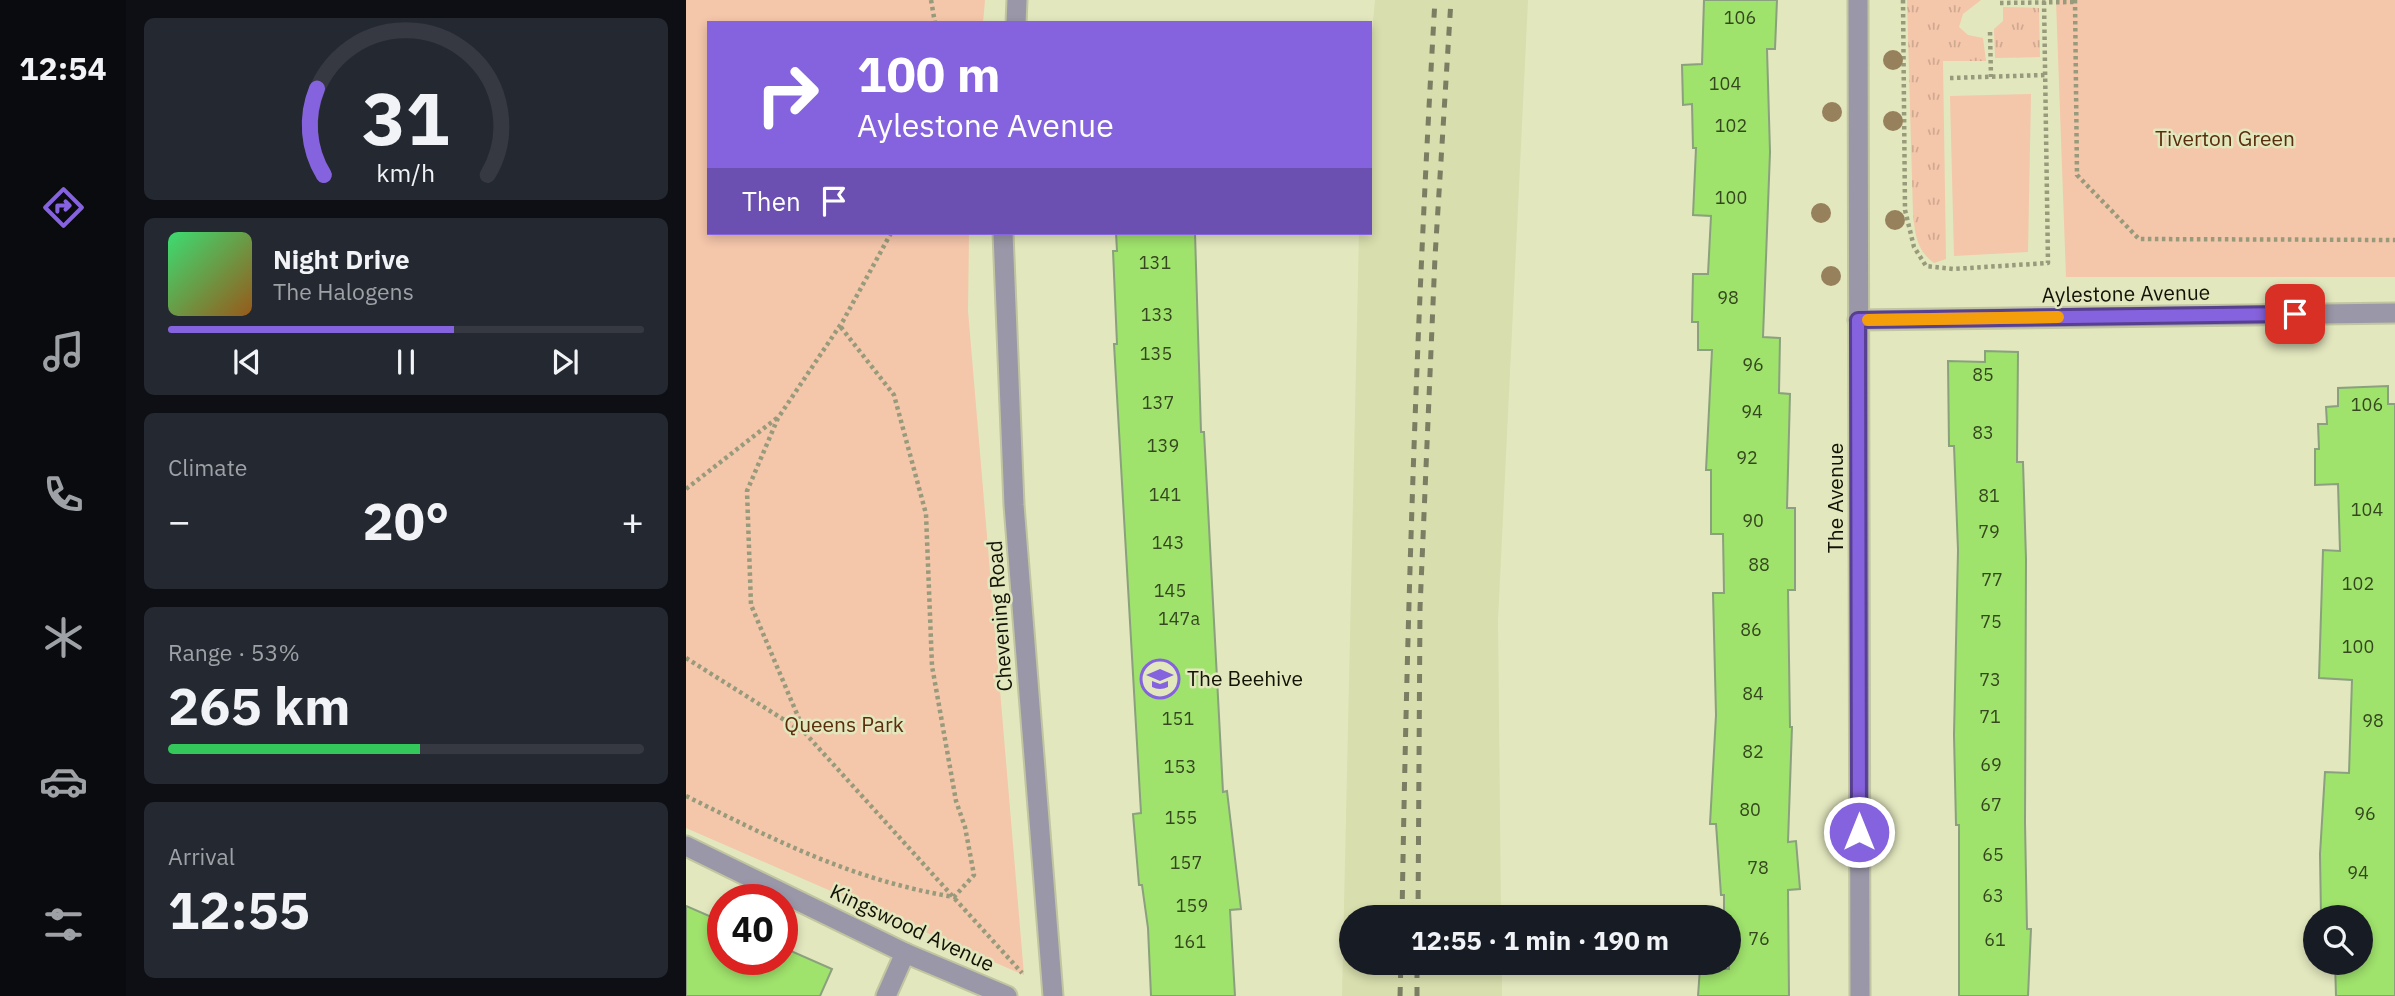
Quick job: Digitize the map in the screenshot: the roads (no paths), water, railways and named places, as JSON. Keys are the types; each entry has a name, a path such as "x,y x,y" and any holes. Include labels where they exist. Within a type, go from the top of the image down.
{"street":[{"path":"1016,21 1017,0"},
{"name":"The Avenue","path":"1858,0 1860,996"},
{"name":"Chevening Road","path":"1003,235 1014,505 1053,996"},
{"name":"Aylestone Avenue","path":"1858,320 2395,313"},
{"name":"Kingswood Avenue","path":"686,846 905,954 1007,996"},
{"path":"886,996 905,954"}],"railway":[{"path":"1402,905 1414,458 1435,0"},
{"path":"1418,905 1420,608 1435,257 1451,0"},
{"path":"1400,996 1401,975"},
{"path":"1417,975 1417,996"}],"place":[{"name":"The Beehive","path":"1160,679"}],"park label":[{"name":"Tiverton Green","path":"2225,139"},
{"name":"Queens Park","path":"844,725"}]}
